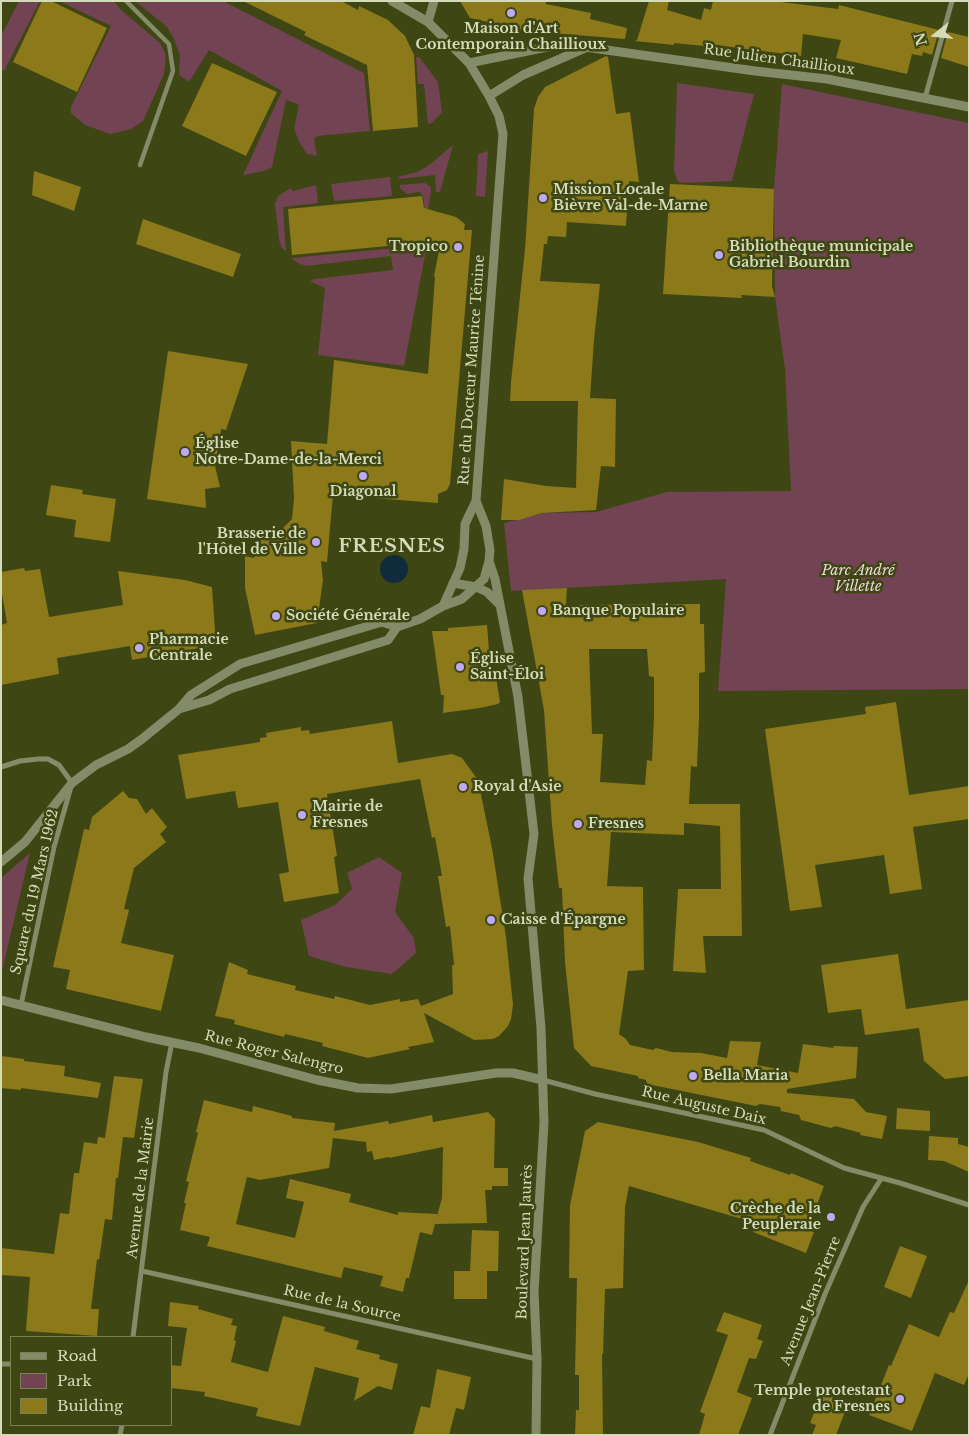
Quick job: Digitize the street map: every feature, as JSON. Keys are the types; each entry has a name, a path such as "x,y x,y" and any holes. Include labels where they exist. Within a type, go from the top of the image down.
{"street":[{"path":"126,1 169,44 174,71 140,165"},
{"name":"Rue du Docteur Maurice Ténine","path":"392,1 428,22 469,63 489,96 502,124 503,134 476,501 486,526 490,550 489,561 518,696 534,834 528,878 541,1028 543,1080"},
{"path":"428,22 434,1"},
{"path":"925,98 952,1"},
{"name":"Rue Julien Chaillioux","path":"469,63 557,45 585,47 826,79 969,107"},
{"path":"489,96 523,75 585,47"},
{"path":"443,606 460,568 464,549 465,524 476,501"},
{"path":"179,709 209,700 230,689 388,640 397,627 420,619 443,606 462,599 484,579 489,561"},
{"path":"453,583 476,587 487,592 499,604"},
{"path":"1,862 24,842 72,783 96,765 135,744 179,709 191,695 240,664 382,622 397,627"},
{"path":"1,767 38,758 48,760 59,765 72,783"},
{"name":"Square du 19 Mars 1962","path":"21,1005 54,848 72,783"},
{"name":"Rue Roger Salengro","path":"1,1000 198,1048 316,1080 358,1088 391,1089 496,1072 543,1080"},
{"name":"Avenue de la Mairie","path":"133,1336 166,1072 172,1042"},
{"name":"Rue Auguste Daix","path":"543,1080 595,1094 764,1130 844,1168 900,1183 969,1205"},
{"name":"Boulevard Jean Jaurès","path":"536,1435 537,1359 534,1292 544,1124 543,1080"},
{"name":"Avenue Jean-Pierre","path":"770,1435 828,1286 863,1207 881,1179"},
{"name":"Rue de la Source","path":"142,1271 537,1359"}],"green space":[{"path":"19,1 40,1 4,71 1,70 1,36"},
{"path":"59,1 114,1 120,9 160,43 166,55 164,74 143,121 131,129 110,134 85,125 71,113 71,107 111,26"},
{"path":"135,1 223,1 364,73 370,131 318,136 314,139 317,156 307,154 299,142 294,128 299,105 286,100 272,167 264,171 243,175 282,91 209,50 189,82 179,75 180,56 167,27"},
{"path":"416,57 419,57 438,82 442,112 432,123 428,124 424,84 418,84"},
{"path":"677,83 754,94 732,181 678,182 674,172"},
{"name":"Parc André Villette","path":"782,84 969,123 969,689 718,691 726,579 511,591 504,523 544,513 596,512 667,492 791,491 785,369 775,297 774,188"},
{"path":"453,145 440,192 436,192 435,175 399,179 398,177 417,172 428,166"},
{"path":"488,151 485,197 476,196 478,154"},
{"path":"390,177 392,196 334,201 331,184"},
{"path":"425,183 431,187 426,219 423,196 420,192 407,194 400,188 400,185"},
{"path":"316,185 318,203 283,207 286,251 282,248 279,240 275,204 278,196 291,188 293,191"},
{"path":"427,245 404,366 318,355 325,288 310,281 393,270 391,256 306,266 291,258"},
{"path":"30,853 1,975 1,878"},
{"path":"379,857 402,873 395,912 414,938 416,953 392,974 346,967 309,956 301,920 335,905 352,889 347,873"}],"water":[{"path":"394,555 404,559 408,569 404,579 394,583 384,579 380,569 384,559"}],"building":[{"path":"42,1 51,1 107,28 77,92 13,62"},
{"path":"243,1 341,1 358,10 359,6 388,20 405,36 414,55 418,127 373,131 367,65 304,35 306,32"},
{"path":"460,1 546,1 546,4 591,13 590,19 627,28 625,39 540,32 540,34 470,18"},
{"path":"649,1 669,1 667,10 701,20 704,8 711,10 713,1 773,1 838,9 839,5 939,30 932,55 923,52 922,56 912,54 907,74 836,58 841,40 803,34 801,56 716,45 715,47 674,43 674,45 635,41 637,40"},
{"path":"948,32 969,37 969,67 941,58"},
{"path":"606,56 608,57 616,114 630,112 639,182 629,181 626,226 567,222 566,237 548,236 547,244 544,244 540,281 600,284 590,398 616,399 615,467 601,466 596,510 542,513 519,520 501,520 504,479 546,486 576,488 578,401 510,401 511,382 525,249 534,109 538,97 545,87"},
{"path":"212,63 277,92 246,156 182,126"},
{"path":"34,171 81,187 74,211 32,195"},
{"name":"Bibliothèque municipale Gabriel Bourdin","path":"670,184 774,189 772,286 775,297 741,295 742,298 663,294"},
{"path":"422,196 424,208 456,217 465,224 464,230 472,230 450,484 447,490 438,494 438,503 333,495 327,562 321,561 323,580 317,623 255,635 245,588 245,556 254,558 256,540 279,532 292,519 294,498 291,441 327,444 334,360 428,374 434,276 441,241 292,255 288,209"},
{"path":"143,219 241,254 233,277 136,244"},
{"name":"Église Notre-Dame-de-la-Merci","path":"168,351 248,364 226,430 221,429 215,466 220,487 205,489 206,508 147,499"},
{"path":"51,485 83,490 82,494 116,499 110,542 74,537 76,520 46,515"},
{"path":"24,568 25,571 40,569 49,617 123,605 118,571 185,580 212,587 216,645 132,660 130,646 57,658 59,674 1,685 1,625 7,623 1,588 1,572"},
{"path":"567,588 566,605 700,604 700,624 704,624 705,672 699,673 697,767 691,766 689,804 740,804 742,936 703,936 706,973 673,971 678,889 721,889 720,826 684,823 684,835 611,832 607,886 643,887 644,970 628,971 619,1034 630,1045 653,1050 656,1048 672,1052 701,1053 727,1058 730,1041 761,1042 757,1065 798,1073 803,1044 834,1048 833,1046 858,1047 856,1078 787,1089 787,1093 854,1099 866,1112 887,1116 882,1139 860,1135 861,1133 835,1126 831,1128 801,1120 799,1115 781,1111 780,1107 760,1104 756,1106 647,1084 646,1080 638,1078 638,1076 591,1066 574,1048 565,962 562,888 559,888 552,825 544,710 522,590","holes":["589,649 647,649 649,676 654,677 654,716 652,761 647,760 645,785 600,782 603,734 592,734"]},
{"name":"Église Saint-Éloi","path":"487,625 491,675 496,677 500,702 480,708 443,713 444,695 441,695 432,631 448,631 448,628"},
{"path":"896,702 909,795 969,786 969,819 913,827 922,889 890,894 884,855 815,865 822,907 790,911 765,729 866,714 865,707"},
{"path":"392,721 398,763 452,754 462,758 478,780 492,848 506,937 513,1005 508,1026 499,1036 493,1039 474,1040 424,1013 434,1042 368,1058 322,1046 323,1043 285,1034 284,1037 234,1024 235,1020 215,1016 229,962 248,970 247,974 296,986 295,990 334,999 335,996 370,1005 400,999 400,1002 418,999 421,1006 453,994 452,965 454,965 450,926 446,927 438,876 442,876 435,837 432,838 420,779 327,794 337,856 334,857 339,893 284,902 279,874 289,872 278,802 238,808 235,791 186,799 178,755 260,742 260,738 267,737 266,733 301,727 301,731 309,730 310,734"},
{"path":"123,791 129,798 137,799 146,814 152,808 167,827 160,834 166,842 134,868 124,909 129,910 121,943 174,955 161,1011 66,989 70,970 53,967 84,829 89,830 92,817"},
{"path":"898,954 906,1009 969,1000 969,1076 945,1079 924,1061 919,1028 865,1035 861,1009 828,1013 821,965"},
{"path":"1,1056 65,1066 64,1076 101,1083 98,1098 21,1088 21,1090 1,1088"},
{"path":"114,1076 143,1079 134,1138 123,1137 118,1178 116,1178 112,1220 105,1219 99,1260 97,1259 91,1309 99,1309 97,1336 26,1331 30,1277 1,1275 1,1248 54,1254 60,1213 69,1214 74,1173 79,1173 84,1142 97,1144 98,1137 105,1138"},
{"path":"204,1100 252,1112 253,1106 292,1116 292,1118 335,1123 334,1131 388,1121 389,1124 432,1115 433,1122 488,1112 495,1119 494,1168 508,1168 508,1186 492,1186 492,1190 485,1190 487,1223 435,1224 432,1235 420,1232 409,1278 406,1278 403,1292 380,1286 383,1276 344,1267 341,1278 207,1246 210,1237 180,1230 189,1182 186,1181 198,1133 196,1132","holes":["333,1138 366,1142 367,1152 372,1151 374,1160 443,1147 442,1198 437,1216 437,1214 398,1212 398,1215 349,1202 351,1194 290,1179 286,1198 304,1202 295,1238 236,1224 247,1177 260,1180 329,1168"]},
{"path":"897,1108 930,1111 930,1131 896,1129"},
{"path":"598,1122 698,1142 751,1158 750,1161 790,1175 791,1173 824,1186 808,1229 814,1232 806,1253 753,1232 756,1223 629,1186 625,1207 623,1288 605,1289 602,1354 603,1435 575,1434 576,1410 579,1410 579,1375 575,1375 577,1278 569,1278 570,1205 585,1131"},
{"path":"929,1136 958,1138 958,1144 969,1147 969,1172 944,1161 928,1160"},
{"path":"472,1230 499,1231 498,1271 487,1271 487,1299 454,1299 454,1271 470,1271"},
{"path":"900,1246 927,1256 911,1298 884,1287"},
{"path":"969,1280 969,1374 964,1385 935,1373 912,1431 869,1415 889,1365 891,1366 909,1324 939,1337 950,1312 954,1313"},
{"path":"170,1302 199,1306 198,1309 233,1319 231,1325 237,1326 231,1362 268,1372 283,1316 325,1327 324,1331 359,1341 356,1349 380,1355 379,1359 398,1364 392,1390 378,1386 354,1401 359,1378 315,1367 300,1426 256,1416 258,1408 204,1396 205,1392 172,1388 172,1365 181,1366 187,1328 168,1326"},
{"path":"724,1312 762,1325 757,1339 763,1341 756,1359 749,1358 737,1392 752,1398 738,1435 699,1435 705,1414 700,1412 728,1335 716,1331"},
{"path":"437,1369 471,1377 464,1410 456,1408 449,1435 413,1435 421,1406 430,1408"},
{"path":"822,1393 848,1404 836,1435 812,1435 816,1425 810,1423"}],"place":[{"name":"Maison d'Art Contemporain Chaillioux","path":"511,13"},
{"name":"Mission Locale Bièvre Val-de-Marne","path":"543,198"},
{"name":"Tropico","path":"458,247"},
{"name":"Bibliothèque municipale Gabriel Bourdin","path":"719,255"},
{"name":"Église Notre-Dame-de-la-Merci","path":"185,452"},
{"name":"Diagonal","path":"363,476"},
{"name":"Brasserie de l'Hôtel de Ville","path":"316,542"},
{"name":"Banque Populaire","path":"542,611"},
{"name":"Société Générale","path":"276,616"},
{"name":"Pharmacie Centrale","path":"139,648"},
{"name":"Église Saint-Éloi","path":"460,667"},
{"name":"Royal d'Asie","path":"463,787"},
{"name":"Mairie de Fresnes","path":"302,815"},
{"name":"Fresnes","path":"578,824"},
{"name":"Caisse d'Épargne","path":"491,920"},
{"name":"Bella Maria","path":"693,1076"},
{"name":"Crèche de la Peupleraie","path":"831,1217"},
{"name":"Temple protestant de Fresnes","path":"900,1399"}],"district":[{"name":"FRESNES","path":"392,547"}]}
